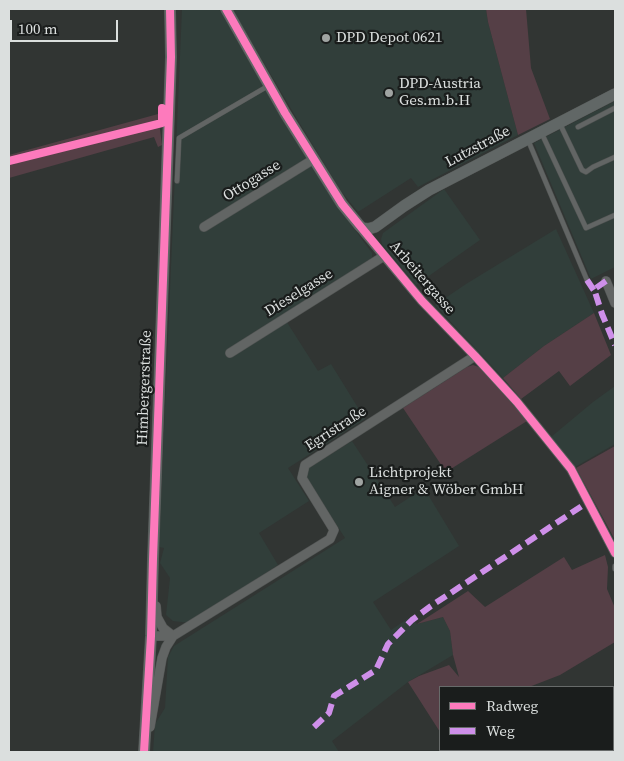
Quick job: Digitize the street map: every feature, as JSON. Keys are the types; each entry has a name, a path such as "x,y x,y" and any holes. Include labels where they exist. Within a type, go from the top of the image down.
{"street":[{"name":"Himbergerstraße","path":"162,9 170,25"},
{"name":"Himbergerstraße","path":"145,752 151,636 171,50 170,9"},
{"name":"Arbeitergasse","path":"226,9 342,204 422,301 517,402 571,469 615,553"},
{"name":"Lutzstraße","path":"359,225 368,229 375,227 429,190 541,132 560,126 615,94"},
{"name":"Ottogasse","path":"204,227 314,159"},
{"name":"Dieselgasse","path":"230,353 384,256"},
{"path":"606,281 615,303"},
{"name":"Egristraße","path":"173,636 330,539 334,530 302,478 305,465 475,356"},
{"path":"153,559 157,617 164,628 173,636"},
{"path":"151,636 173,636"},
{"path":"145,752 162,658 173,636"}],"lane":[{"path":"177,181 179,138 270,85"},
{"path":"578,127 615,108"},
{"path":"560,126 582,170 586,172 615,157"},
{"path":"541,132 586,228 615,215"},
{"path":"527,139 587,280"}],"shaded area":[{"path":"182,9 219,9 333,200 372,253 372,258 283,316 318,371 331,364 365,419 288,468 309,501 259,533 278,565 190,623 173,621 166,615 170,578 160,563 164,548 159,547"},
{"path":"232,9 486,9 518,135 418,187 411,178 358,212 341,191"},
{"path":"486,9 526,9 531,68 550,119 518,135 488,22"},
{"path":"615,101 615,267 591,279 534,143"},
{"path":"158,114 162,145 158,147 154,137 9,178 9,155"},
{"path":"444,189 480,240 416,285 382,244 381,239 383,233"},
{"path":"556,229 594,313 544,346 503,378 435,305"},
{"path":"594,313 611,355 570,386 559,371 521,399 503,378 544,346"},
{"path":"473,365 479,367 527,421 446,472 403,408"},
{"path":"615,386 615,444 575,467 551,437"},
{"path":"352,441 395,507 424,488 459,546 373,602 391,630 410,617 417,624 443,617 450,631 453,655 408,682 332,741 339,752 153,752 155,724 165,708 168,657 174,646 345,538 306,477 309,468"},
{"path":"615,446 615,540 576,468"},
{"path":"605,555 608,567 607,589 615,608 615,642 560,675 532,686 439,686 439,730 408,682 449,665 459,677 453,655 450,631 443,617 417,624 468,591 485,607 564,557 572,570"}],"marked path":[{"path":"587,280 595,292"},
{"path":"606,281 596,288 595,292 615,345"},
{"path":"314,727 329,713 334,696 376,670 388,644 412,620 588,502"}],"cycle path":[{"path":"144,752 151,636 171,57 170,9"},
{"path":"226,9 285,113 342,204 422,301 517,402 571,469 615,553"},
{"path":"9,161 162,123 162,108"}],"place":[{"name":"DPD Depot 0621","path":"326,38"},
{"name":"DPD-Austria Ges.m.b.H","path":"389,93"},
{"name":"Lichtprojekt Aigner & Wöber GmbH","path":"359,482"}]}
